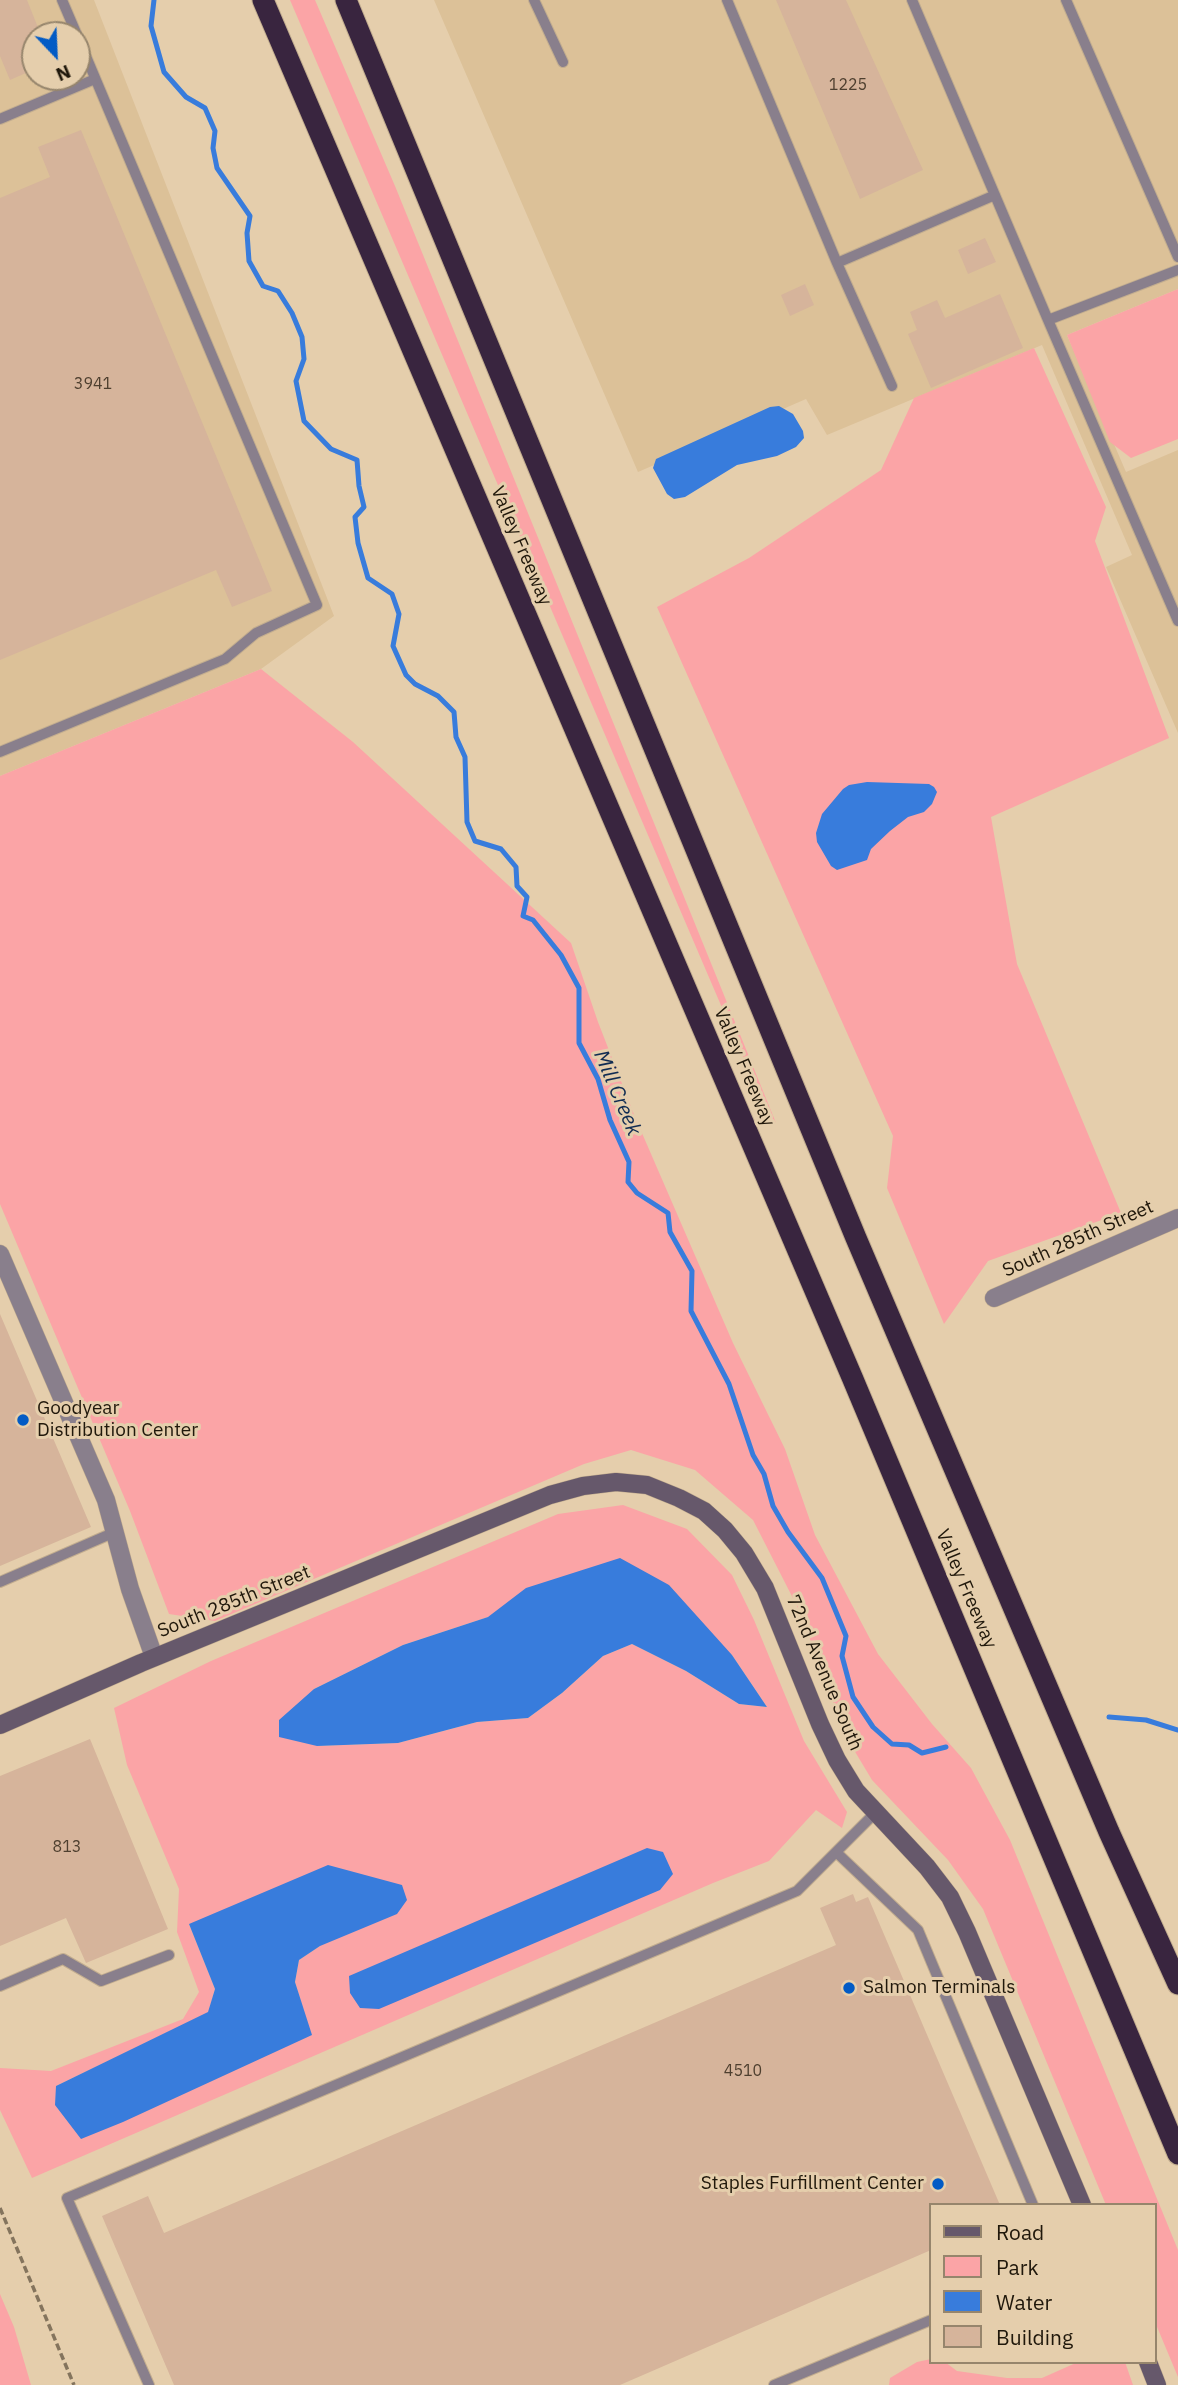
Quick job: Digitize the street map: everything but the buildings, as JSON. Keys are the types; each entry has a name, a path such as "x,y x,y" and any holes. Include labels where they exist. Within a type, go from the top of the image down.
{"highway":[{"name":"Valley Freeway","path":"263,0 842,1351 1178,2154"},
{"name":"Valley Freeway","path":"346,0 861,1251 1109,1832 1178,1984"}],"street":[{"name":"South 285th Street","path":"994,1298 1178,1218"},
{"path":"0,1254 106,1500 130,1589 154,1657"},
{"name":"72nd Avenue South","path":"486,1522 550,1495 583,1486 616,1482 647,1485 704,1511 725,1530 744,1553 765,1588 836,1760 856,1791 927,1867 950,1897 1081,2203"},
{"name":"South 285th Street","path":"0,1725 154,1657 486,1522"},
{"path":"1149,2364 1157,2385"}],"lane":[{"path":"62,0 71,21"},
{"path":"534,0 563,62"},
{"path":"727,0 837,263 892,386"},
{"path":"912,0 1178,621"},
{"path":"1066,0 1178,257"},
{"path":"0,752 225,659 256,633 317,605 91,69"},
{"path":"0,119 95,79"},
{"path":"837,263 995,195"},
{"path":"1048,320 1178,270"},
{"path":"0,1583 114,1532"},
{"path":"149,2385 67,2198 797,1891 875,1813"},
{"path":"836,1852 918,1930 1031,2203"},
{"path":"0,1986 63,1959 101,1981 169,1955"},
{"path":"774,2385 930,2320"}],"path":[{"path":"0,2208 74,2385"}],"shaded area":[{"path":"0,0 94,0 334,616 261,669 0,776"},
{"path":"434,0 1178,0 1178,289 1067,335 1126,472 1178,450 1178,733 1106,567 1132,555 1042,345 827,435 806,399 638,472"}],"green space":[{"path":"290,0 315,0 395,186 776,1123 765,1108"},
{"path":"1178,289 1178,439 1131,458 1110,442 1067,335"},
{"path":"1034,348 1106,507 1095,541 1169,738 991,817 1017,964 1121,1213 988,1261 944,1324 887,1188 893,1136 657,607 749,558 881,470 914,398"},
{"path":"261,669 353,742 571,943 635,1117 733,1343 785,1449 815,1535 878,1654 932,1724 971,1768 1010,1840 1178,2250 1178,2377 1157,2327 1157,2203 1105,2203 983,1909 948,1860 872,1780 845,1735 800,1612 753,1520 695,1470 631,1450 584,1464 215,1621 169,1614 130,1511 0,1204 0,776"},
{"path":"623,1505 687,1529 732,1575 754,1620 804,1741 847,1812 842,1828 816,1810 769,1861 32,2178 0,2110 0,2068 51,2071 183,2019 199,1992 177,1932 179,1889 127,1765 114,1708 211,1661 558,1514","holes":["488,1617 732,1655 767,1707 739,1704 686,1671 632,1644 603,1656 562,1693 528,1718 477,1722 398,1743 317,1746 314,1689 403,1645","189,1924 320,1946 299,1960 295,1982 311,2035 56,2086 208,2013 215,1989"]},
{"path":"0,2294 14,2327 31,2385 0,2385"},
{"path":"930,2359 930,2364 948,2364 957,2371 1007,2378 1042,2378 1074,2364 1126,2364 1133,2385 889,2385 890,2378 917,2362"}],"water":[{"path":"779,406 793,414 803,431 804,438 796,447 777,456 737,465 685,497 674,499 667,494 653,468 656,459 770,407"},
{"path":"867,782 929,784 937,792 932,804 924,812 908,817 890,831 871,849 867,860 837,870 831,866 817,842 816,833 822,814 843,789 849,785"},
{"path":"620,1558 669,1585 732,1655 767,1707 739,1704 686,1671 632,1644 603,1656 562,1693 528,1718 477,1722 398,1743 317,1746 279,1737 279,1720 314,1689 403,1645 488,1617 526,1588"},
{"path":"647,1848 663,1852 673,1874 660,1890 379,2009 360,2008 350,1993 349,1976"},
{"path":"328,1865 402,1885 407,1900 397,1914 320,1946 299,1960 295,1982 312,2035 81,2139 55,2105 56,2086 208,2012 215,1989 189,1924"}],"waterway":[{"name":"Mill Creek","path":"154,0 151,26 164,72 186,97 205,108 215,131 213,148 217,168 250,216 247,233 249,261 263,286 278,291 292,313 302,337 304,359 296,381 304,421 331,449 357,460 364,507 355,517 358,543 368,578 392,594 399,614 393,646 406,675 415,684 438,696 454,712 456,737 465,757 467,822 475,841 501,849 516,867 517,886 527,897 523,916 533,920 561,955 579,988 579,1043 598,1079 610,1120 629,1162 628,1182 637,1193 668,1213 670,1232 692,1271 691,1311 729,1384 753,1455 764,1474 773,1506 788,1532 822,1578 846,1636 842,1656 853,1697 873,1727 892,1744 909,1745 922,1753 946,1747"},
{"name":"Mill Creek","path":"1109,1717 1146,1720 1178,1730"}],"place":[{"name":"Goodyear Distribution Center","path":"23,1420"},
{"name":"Salmon Terminals","path":"849,1988"},
{"name":"Staples Furfillment Center","path":"938,2184"}]}
